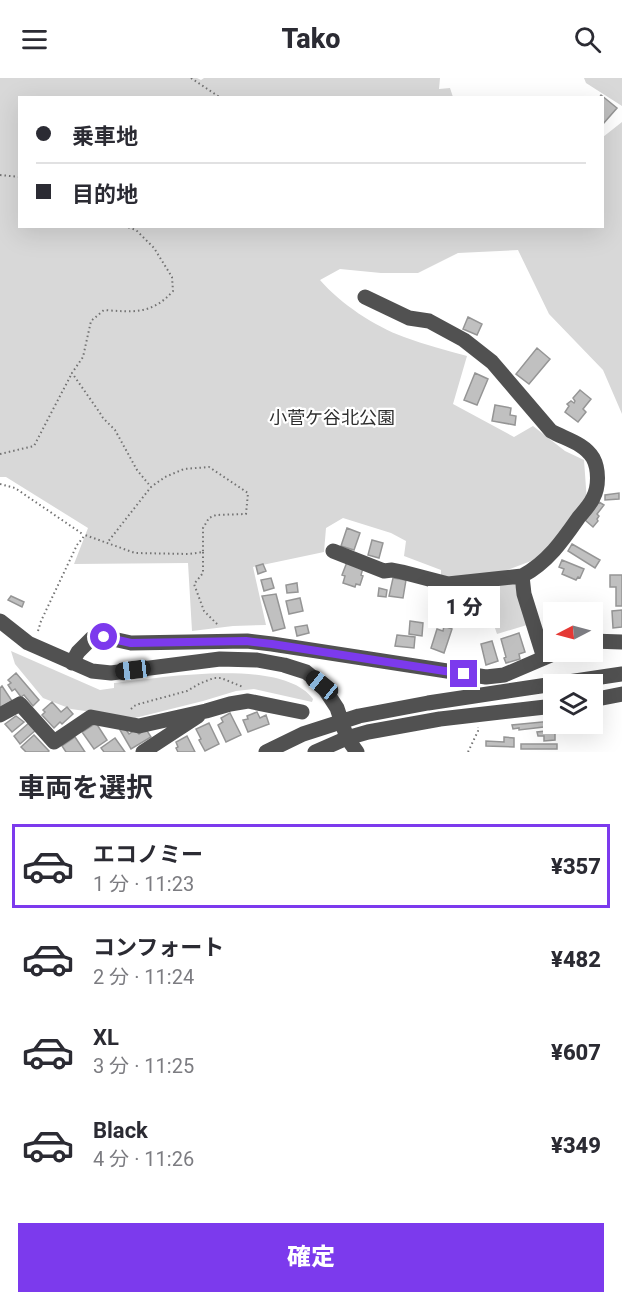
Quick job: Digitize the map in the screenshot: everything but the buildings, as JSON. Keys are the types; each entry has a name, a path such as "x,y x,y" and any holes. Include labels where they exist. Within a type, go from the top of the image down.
{"street":[{"path":"333,551 384,571 402,572 448,584 522,576 536,569 560,545 594,498 598,474 592,457 577,442 551,431 492,362 464,340 429,321 409,318 365,297"},
{"path":"522,576 524,594 543,655"},
{"path":"0,621 28,643 92,671 111,673 220,659 257,660 306,672 322,685 337,708 347,738 357,752"},
{"path":"72,663 78,652 92,638 104,637 131,643 272,644 486,677 504,675 543,658"},
{"path":"603,641 622,642"},
{"path":"603,677 622,674"},
{"path":"266,752 303,734 359,716 543,686"},
{"path":"603,698 622,694"},
{"path":"0,715 20,704 54,742 92,717 139,726 248,701 302,712"},
{"path":"315,752 347,738 368,732 440,719 543,707"},
{"path":"143,752 206,711"}],"path":[{"path":"191,78 218,96"},
{"path":"0,175 18,177"},
{"path":"0,454 34,446 72,373 83,357 91,321 104,309 137,312 164,301 173,291 172,277 154,248 136,230 130,228"},
{"path":"72,373 103,418 115,430 137,470 151,487"},
{"path":"107,543 151,487 165,477 184,469 209,467 248,493 246,514 216,515 209,518 203,528 203,573 194,584 204,611 233,642"},
{"path":"0,484 15,488 85,536 135,553 203,552"},
{"path":"35,646 41,621 77,545 85,536"},
{"path":"468,752 478,731"}],"green space":[{"name":"小菅ケ谷北公園","path":"0,78 197,78 201,80 204,78 440,78 439,89 450,88 453,96 18,96 18,228 604,228 604,136 622,122 622,414 603,370 549,314 518,250 458,253 418,273 381,273 340,269 320,280 348,306 381,327 412,340 467,356 453,404 514,437 533,426 565,451 584,460 587,502 539,558 491,576 441,577 441,570 404,556 406,541 391,533 343,518 326,528 324,552 253,567 266,625 192,631 188,563 74,564 88,528 6,477 0,477"},
{"path":"584,78 622,78 622,106 586,83"},
{"path":"515,584 527,625 497,634 481,587"},
{"path":"11,651 100,690 114,688 114,683 161,677 220,673 249,674 275,678 297,686 313,699 312,702 254,689 236,691 135,718 71,709 43,698 15,664"}],"route":[{"path":"104,637 131,643 246,641 464,674"}]}
